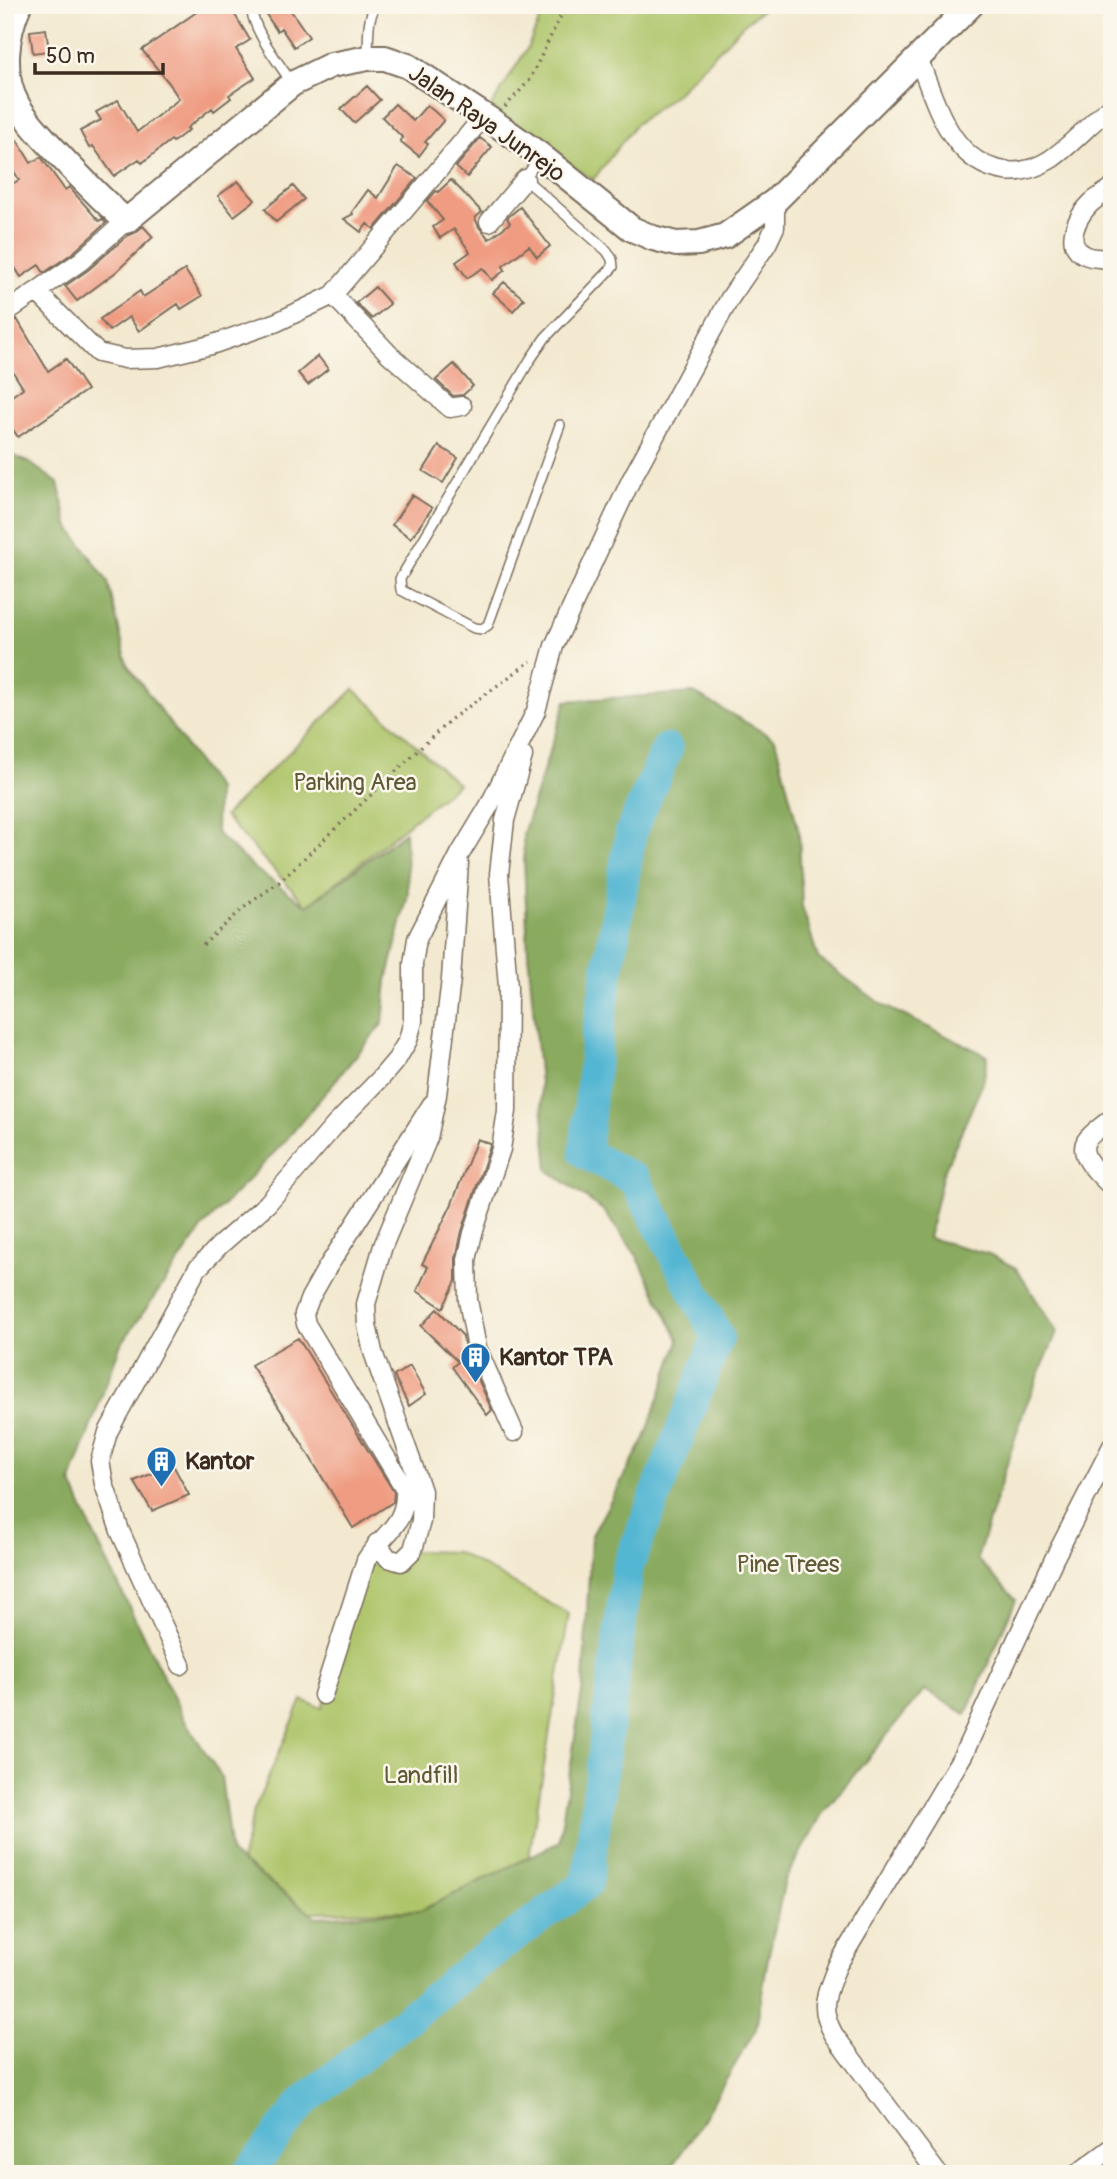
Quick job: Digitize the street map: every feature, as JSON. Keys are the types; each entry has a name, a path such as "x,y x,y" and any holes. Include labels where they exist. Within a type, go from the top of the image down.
{"street":[{"path":"5,313 81,261 126,221 91,190 16,104 8,79 7,51 19,5"},
{"name":"Jalan Raya Junrejo","path":"126,221 292,84 331,65 384,58 408,66 488,118 540,155 632,229 676,244 699,243 725,236 775,201 971,5"},
{"path":"918,58 948,130 963,151 995,170 1014,172 1030,169 1050,159 1111,107"},
{"path":"37,292 98,353 125,359 158,358 211,345 277,322 333,295 488,118"},
{"path":"489,222 525,179"},
{"path":"1112,188 1091,202 1079,218 1073,235 1075,247 1084,255 1112,259"},
{"path":"514,1432 477,1348 468,1300 467,1260 473,1233 501,1149 507,1111 508,987 499,874 505,820 554,646 631,481 730,298 767,244 775,227 775,201"},
{"path":"333,295 390,355 450,408 462,406"},
{"path":"181,1665 120,1531 104,1484 100,1461 108,1432 197,1269 267,1204 397,1059 408,1040 413,1021 413,964 417,939 460,854 489,806 536,711"},
{"path":"377,1543 388,1558 401,1562 413,1550 421,1521 422,1491 373,1352 366,1304 383,1246 428,1139 437,1096 452,979 460,854"},
{"path":"323,1695 366,1560 377,1543 395,1526 406,1503 405,1489 306,1324 304,1314 327,1268 437,1096"},
{"path":"1112,1118 1086,1141 1084,1149 1087,1160 1112,1187"},
{"path":"937,2174 834,2035 826,2019 824,2004 837,1966 962,1755 1054,1559 1112,1446"},
{"path":"1077,2174 1112,2148"}],"lane":[{"path":"250,5 265,43 292,84"},
{"path":"368,58 371,17 377,5"},
{"path":"540,155 525,179 607,251 613,267 545,338 530,359 400,579 401,590 474,628 482,629 488,625 560,425"}],"path":[{"path":"488,118 529,81 566,5"},
{"path":"203,945 247,905 278,883 450,720 509,675 554,646"}],"green space":[{"path":"546,5 768,5 744,24 677,93 636,124 593,180 490,108 528,47"},
{"name":"Pine Trees","path":"5,452 30,463 58,483 68,525 108,582 127,664 217,789 216,833 254,868 307,906 405,832 408,894 387,981 383,1023 286,1140 204,1226 120,1346 71,1481 94,1535 185,1721 221,1776 231,1854 316,1917 420,1911 559,1842 583,1685 591,1537 645,1438 679,1340 637,1256 604,1211 548,1170 528,953 523,834 566,701 694,693 775,739 799,832 802,906 818,958 884,1006 988,1056 983,1083 943,1173 928,1238 989,1254 1016,1268 1057,1332 1024,1410 977,1559 1016,1600 966,1714 924,1690 822,1814 785,1880 756,2029 693,2136 666,2174 5,2174"},
{"name":"Parking Area","path":"354,689 458,784 307,906 224,816"},
{"name":"Landfill","path":"377,1545 387,1560 414,1551 457,1552 569,1614 529,1857 420,1911 310,1912 241,1861 254,1810 302,1700 322,1708 367,1561"}],"building":[{"path":"194,5 229,5 250,40 236,49 255,78 229,95 231,98 214,111 212,108 173,142 171,140 142,163 139,159 114,176 93,146 89,148 80,131 101,120 96,112 118,100 137,132 179,99 142,50 198,11"},
{"path":"260,5 287,5 309,37 294,47 281,28 277,31"},
{"path":"46,29 49,51 33,53 30,31"},
{"path":"367,86 380,100 354,123 341,109"},
{"path":"395,104 413,121 427,105 444,120 425,142 428,144 419,156 400,141 403,138 382,117"},
{"path":"480,138 492,147 467,177 456,167"},
{"path":"17,140 31,163 41,157 65,190 69,187 99,221 102,219 106,223 74,252 44,273 39,265 21,277 5,252 5,188 19,180 5,156 5,147"},
{"path":"398,166 417,178 374,229 367,224 361,232 344,219 353,214 368,190 378,198"},
{"path":"451,180 482,212 475,218 489,239 510,223 507,218 520,207 550,246 537,257 529,246 503,266 505,270 492,280 483,268 467,278 456,262 470,252 454,229 440,238 433,227 443,220 427,201"},
{"path":"238,181 255,200 234,216 218,196"},
{"path":"293,186 304,199 276,222 265,209"},
{"path":"143,226 153,237 116,272 77,301 65,286"},
{"path":"185,270 202,296 181,309 178,304 139,331 129,317 109,331 100,319 140,291 143,297"},
{"path":"504,282 524,299 513,311 493,293"},
{"path":"375,287 390,304 372,319 356,303"},
{"path":"17,319 48,371 66,359 87,390 18,437 5,418 5,401 23,388 5,359 5,326"},
{"path":"318,356 328,369 308,385 298,373"},
{"path":"454,364 473,386 463,395 453,396 436,380"},
{"path":"439,446 458,458 443,483 423,471"},
{"path":"412,495 432,508 411,538 392,525"},
{"path":"477,1139 490,1146 462,1231 456,1258 456,1281 443,1308 417,1291 428,1267 422,1264 451,1206"},
{"path":"437,1309 463,1336 465,1350 492,1410 487,1415 452,1367 458,1362 421,1326"},
{"path":"298,1338 394,1492 393,1502 353,1528 251,1365"},
{"path":"410,1366 426,1394 409,1406 394,1376"},
{"name":"Kantor","path":"173,1465 189,1495 152,1511 134,1481"}],"waterway":[{"path":"247,2174 305,2100 471,1968 587,1883 628,1566 718,1337 635,1180 585,1153 597,1037 631,832 667,749"}],"place":[{"name":"Kantor TPA","path":"476,1384"},
{"name":"Kantor","path":"162,1488"}]}
